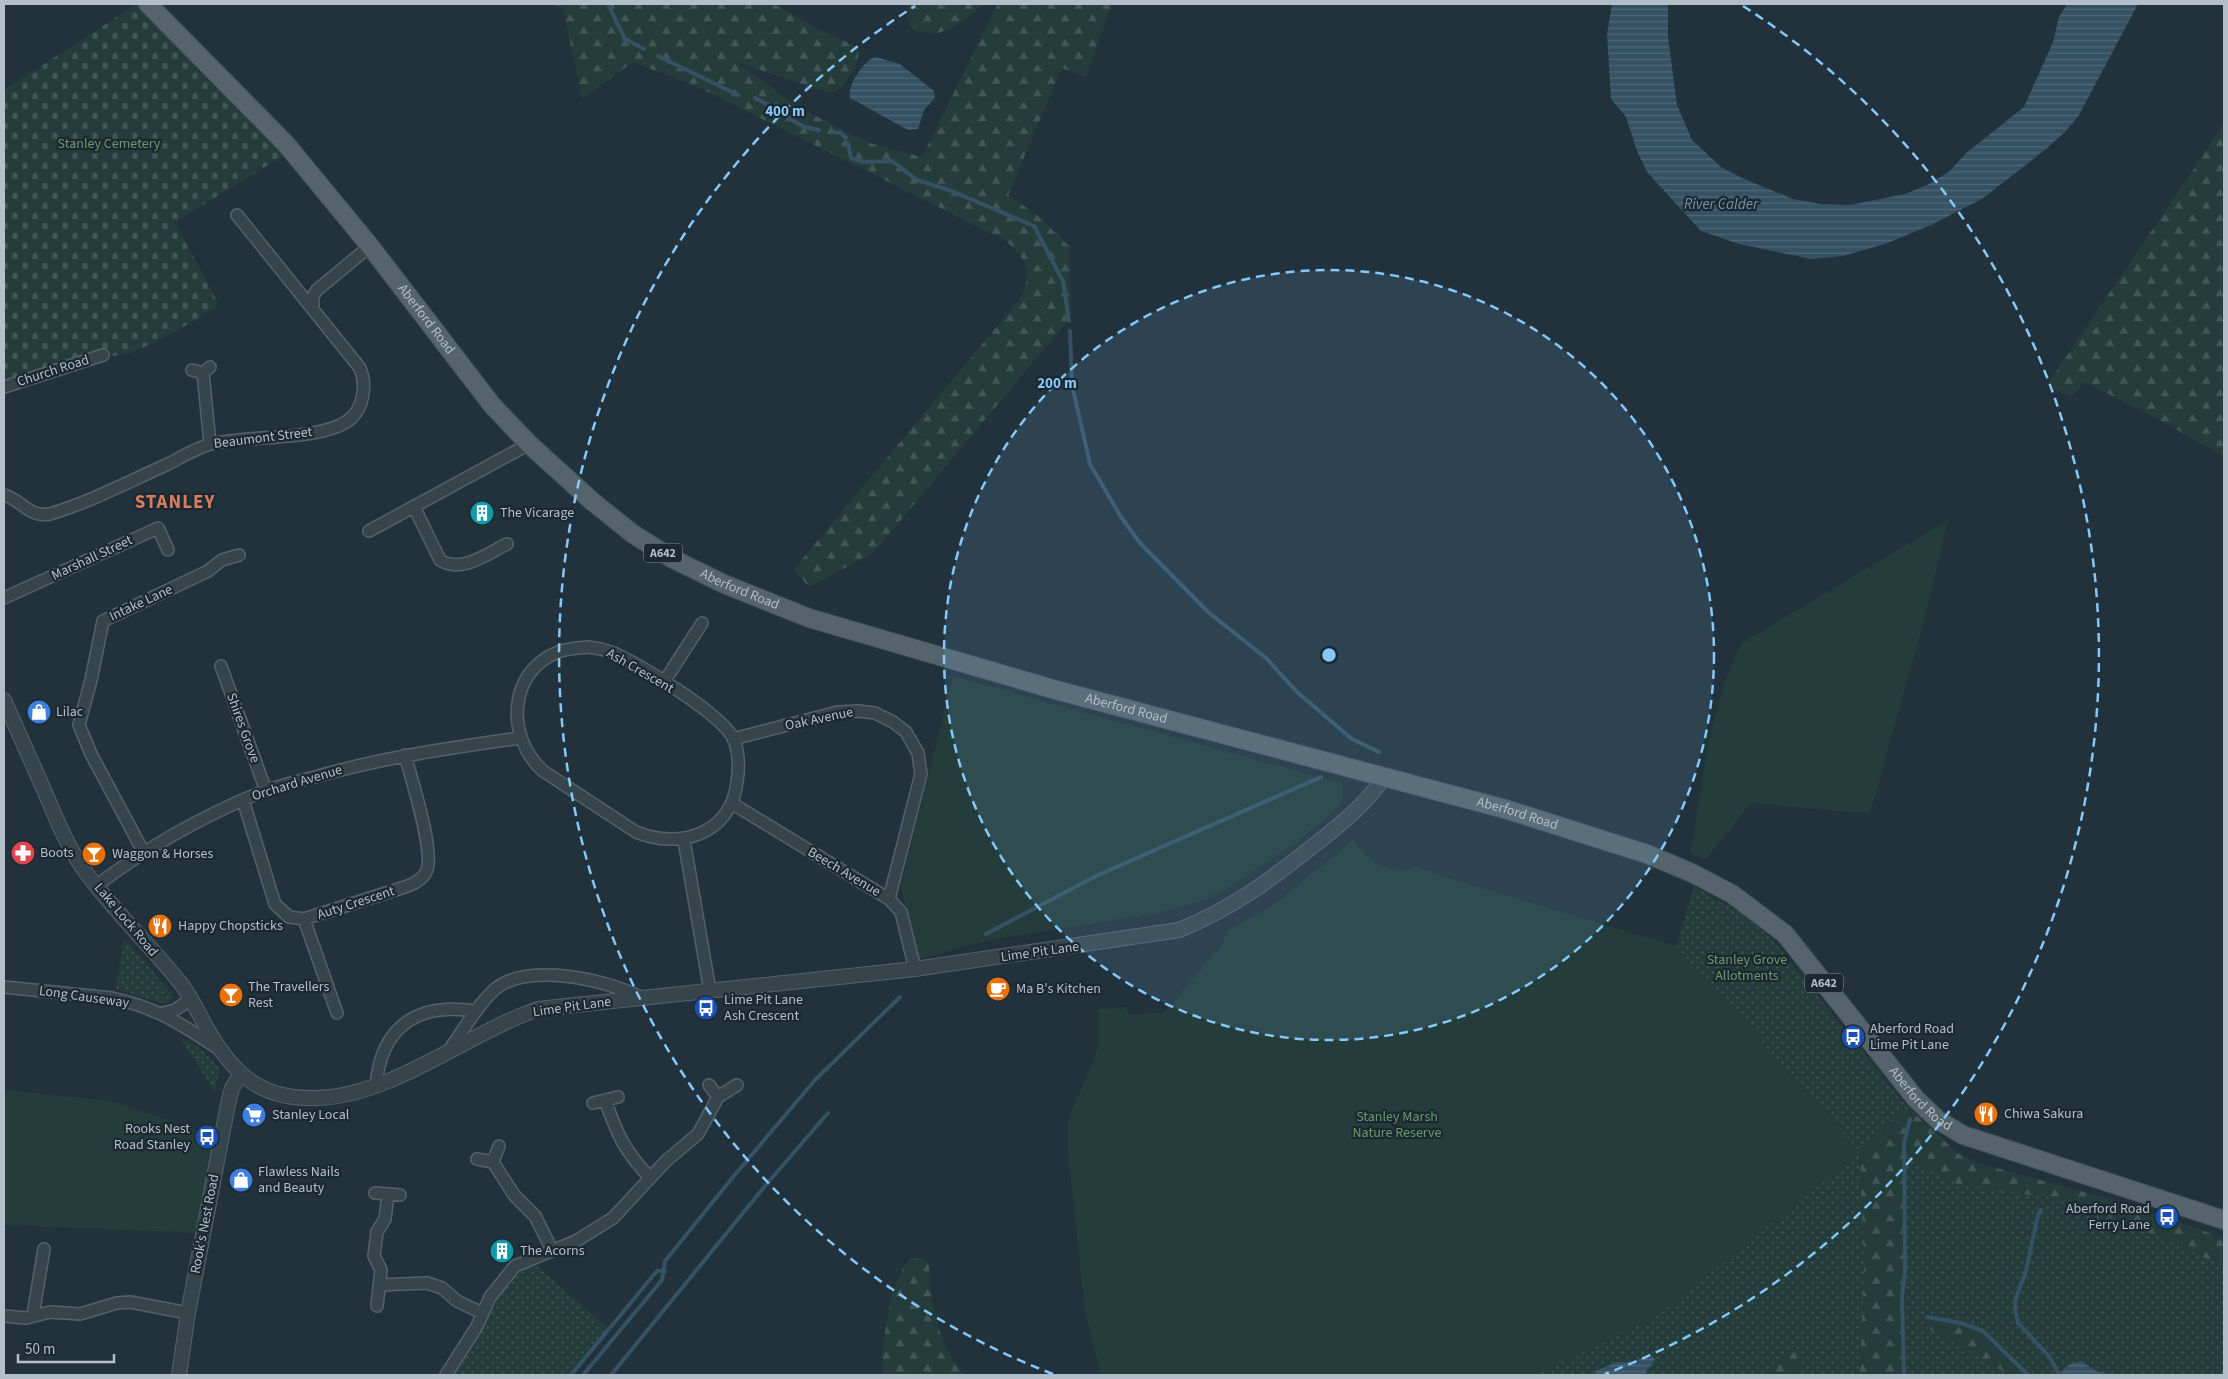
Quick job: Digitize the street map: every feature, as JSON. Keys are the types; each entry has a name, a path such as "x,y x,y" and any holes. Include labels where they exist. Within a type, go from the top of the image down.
{"main road":[{"name":"Aberford Road","path":"148,4 286,144 370,246 492,406 529,444 593,502 633,534 673,559 724,584 809,618 1056,690 1504,809 1647,854 1692,873 1732,894 1785,934 1916,1099 1938,1120 1963,1135 2224,1220"}],"street":[{"name":"Beaumont Street","path":"4,495 13,498 34,514 50,514 210,444 330,429 347,422 354,413 364,392 360,368 237,215"},
{"path":"313,309 314,296 317,290 370,246"},
{"name":"Church Road","path":"4,387 103,355"},
{"path":"201,370 210,444"},
{"path":"369,531 529,444"},
{"path":"414,507 440,560 447,564 462,566 508,544"},
{"name":"Marshall Street","path":"4,598 158,528 168,550"},
{"name":"Intake Lane","path":"143,851 91,754 79,725 92,680 103,621 208,571 222,560 239,555"},
{"path":"664,682 702,623"},
{"name":"Ash Crescent","path":"733,739 708,713 664,682 601,648 576,648 559,651 535,667 524,682 516,709 520,738 532,761 543,771 636,832 656,838 684,840 700,834 713,826 733,804"},
{"name":"Shires Grove","path":"221,666 266,791"},
{"name":"Lake Lock Road","path":"4,700 62,834 96,886 182,985 220,1050 240,1075"},
{"name":"Oak Avenue","path":"733,739 838,712 858,710 875,713 893,722 906,732 918,752 921,774 889,899"},
{"name":"Orchard Avenue","path":"96,886 143,851 174,832 266,791 344,768 405,755 520,738"},
{"path":"733,739 739,769 733,804"},
{"name":"Auty Crescent","path":"243,800 275,904 288,917 304,919 408,886 426,873 429,851 405,755"},
{"name":"Lime Pit Lane","path":"240,1075 262,1089 297,1096 317,1098 350,1094 376,1086 507,1020 538,1009 915,969 1143,937 1179,930 1212,917 1264,885 1364,805 1385,776"},
{"name":"Beech Avenue","path":"733,804 889,899 901,912 915,969"},
{"path":"684,840 710,991"},
{"path":"304,919 336,1014"},
{"name":"Lime Pit Lane","path":"450,1049 475,1011 495,990 510,979 528,975 549,975 622,988 641,998"},
{"name":"Long Causeway","path":"4,987 112,998 163,1013 220,1050"},
{"path":"163,1013 182,1006 190,999"},
{"path":"376,1086 379,1060 383,1049 390,1036 405,1024 421,1014 438,1009 475,1011"},
{"name":"Rook's Nest Road","path":"179,1375 188,1313 228,1104 232,1088 240,1075"},
{"path":"710,1085 718,1097"},
{"path":"446,1375 477,1326 490,1297 515,1266 593,1232 613,1218 650,1178 698,1134 718,1097 737,1085"},
{"path":"593,1103 618,1097"},
{"path":"605,1100 615,1130 628,1153 650,1178"},
{"path":"493,1162 499,1146"},
{"path":"477,1159 493,1162 514,1195 536,1216 552,1250"},
{"path":"375,1193 400,1195"},
{"path":"377,1306 380,1270 374,1256 377,1232 384,1219 388,1194"},
{"path":"33,1315 44,1249"},
{"path":"379,1285 427,1284 442,1288 457,1301 482,1313"},
{"path":"4,1316 17,1318 50,1312 80,1314 117,1303 130,1302 188,1313"}],"green space":[{"name":"Stanley Cemetery","path":"137,4 148,4 291,151 175,222 219,305 179,330 145,347 115,356 103,355 4,387 4,90"},
{"path":"553,4 771,4 777,6 826,33 858,47 859,53 855,66 843,84 834,93 829,93 736,62 800,108 870,143 922,157 998,4 1112,4 1086,77 1062,68 1008,195 1037,215 1070,247 1071,317 873,553 809,587 794,569 1020,299 1026,280 1026,266 1019,254 1005,240 698,87 633,62 582,99 563,8"},
{"path":"906,4 984,4 959,24 939,33 929,33 919,31 909,25"},
{"path":"2224,124 2224,457 2167,424 2085,382 2071,397 2047,385"},
{"path":"1948,520 1926,613 1870,814 1751,803 1705,860 1690,853 1714,718 1731,667 1742,643"},
{"path":"953,676 1343,784 1342,803 1297,842 1226,889 1206,899 1159,913 990,940 919,959 901,887"},
{"name":"Stanley Marsh Nature Reserve","path":"1354,840 1364,854 1379,866 1402,870 1418,867 1441,876 1676,946 1860,1152 1656,1317 1535,1375 1101,1375 1085,1311 1068,1152 1068,1120 1098,1048 1098,1009 1126,1007 1129,1014 1164,1013 1224,942 1226,931 1272,906"},
{"name":"Stanley Grove Allotments","path":"1694,887 1741,913 1772,939 1907,1107 1959,1154 1978,1163 2224,1238 2224,1375 1535,1375 1860,1152 1676,946"},
{"path":"124,938 171,993 173,997 170,1002 161,1003 116,989"},
{"path":"180,1037 202,1050 219,1068 215,1093"},
{"path":"4,1090 113,1101 222,1139 203,1233 4,1225"},
{"path":"1907,1107 1959,1154 1978,1163 2117,1201 2224,1238 2224,1267 2165,1239 2084,1208 2051,1198 1959,1185 1905,1158 1905,1272 1902,1296 1904,1375 1860,1375 1864,1267 1860,1152"},
{"path":"921,1258 929,1265 931,1293 942,1338 955,1364 964,1375 883,1375 883,1348 892,1297 903,1269 910,1259"},
{"path":"530,1260 609,1329 571,1375 446,1375 490,1297"},
{"path":"1927,1317 1961,1323 1983,1331 2028,1375 2010,1375 1926,1327"},
{"path":"1797,1348 1802,1358 1800,1375 1763,1375 1787,1352"}],"water":[{"name":"River Calder","path":"1612,4 1668,4 1668,37 1677,105 1692,140 1721,167 1742,178 1793,199 1821,204 1850,205 1905,194 1927,185 1950,171 1965,154 2024,107 2053,42 2059,17 2067,4 2138,4 2079,115 2066,131 2046,149 1982,199 1931,225 1885,244 1843,256 1811,259 1739,244 1701,231 1647,172 1637,151 1626,117 1611,99 1607,34"},
{"path":"876,57 900,64 934,91 935,98 924,110 918,129 908,130 850,98 851,87 857,74 866,63"},
{"path":"1649,1355 1655,1358 1654,1363 1646,1371 1648,1375 1595,1375 1595,1371 1618,1362 1633,1362"},
{"path":"2081,1361 2098,1372 2120,1375 2058,1375 2068,1365"}],"waterway":[{"path":"608,4 625,39 644,49"},
{"path":"658,56 738,95"},
{"path":"755,98 775,108"},
{"path":"787,117 804,127 819,130"},
{"path":"833,132 841,133 846,138"},
{"path":"848,143 851,158 864,162 892,161 917,180 949,190 1034,226 1063,281 1069,321"},
{"path":"1070,331 1072,385 1090,464 1121,517 1140,543 1208,612 1266,658 1297,692 1352,739 1379,752"},
{"path":"986,934 1096,876 1321,777"},
{"path":"583,1375 662,1280 665,1261 733,1177 815,1080 900,997"},
{"path":"611,1375 765,1186 828,1113"},
{"path":"1904,1375 1902,1296 1905,1272 1904,1143 1910,1119"},
{"path":"2041,1210 2038,1215 2026,1271 2016,1298 2015,1309 2018,1323 2049,1356 2059,1374"},
{"path":"571,1375 657,1271 665,1271"},
{"path":"1927,1317 1961,1323 1983,1331 2028,1375"}],"place":[{"name":"The Vicarage","path":"482,513"},
{"name":"Lilac","path":"39,712"},
{"name":"Boots","path":"23,853"},
{"name":"Waggon & Horses","path":"94,854"},
{"name":"Happy Chopsticks","path":"160,926"},
{"name":"Ma B's Kitchen","path":"998,989"},
{"name":"The Travellers Rest","path":"231,995"},
{"name":"Lime Pit Lane Ash Crescent","path":"706,1008"},
{"name":"Aberford Road Lime Pit Lane","path":"1853,1037"},
{"name":"Chiwa Sakura","path":"1986,1114"},
{"name":"Stanley Local","path":"254,1115"},
{"name":"Rooks Nest Road Stanley","path":"207,1137"},
{"name":"Flawless Nails and Beauty","path":"241,1180"},
{"name":"Aberford Road Ferry Lane","path":"2167,1217"},
{"name":"The Acorns","path":"502,1251"}],"district":[{"name":"STANLEY","path":"175,502"}]}
